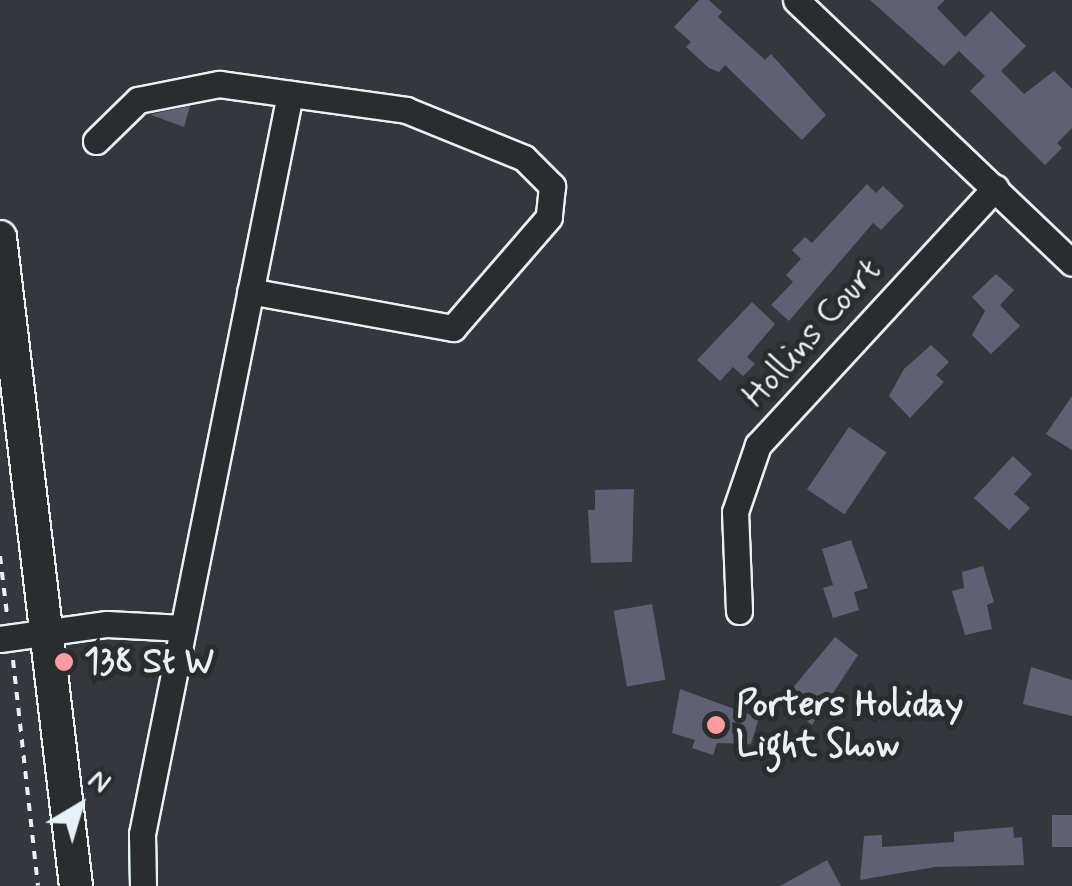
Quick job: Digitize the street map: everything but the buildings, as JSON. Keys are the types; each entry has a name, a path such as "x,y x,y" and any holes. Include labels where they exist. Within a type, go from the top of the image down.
{"street":[{"path":"796,0 1072,263"},
{"path":"96,142 138,100 220,84 406,110 496,144 546,176 553,208 453,328 250,291"},
{"path":"143,886 142,834 290,94"},
{"name":"Hollins Court","path":"739,611 735,512 758,444 994,188"},
{"path":"0,236 76,886"},
{"path":"5,638 107,624 183,628"}],"path":[{"path":"0,556 5,638 38,886"}],"place":[{"name":"138 St W","path":"64,662"},
{"name":"Porters Holiday Light Show","path":"716,725"}]}
